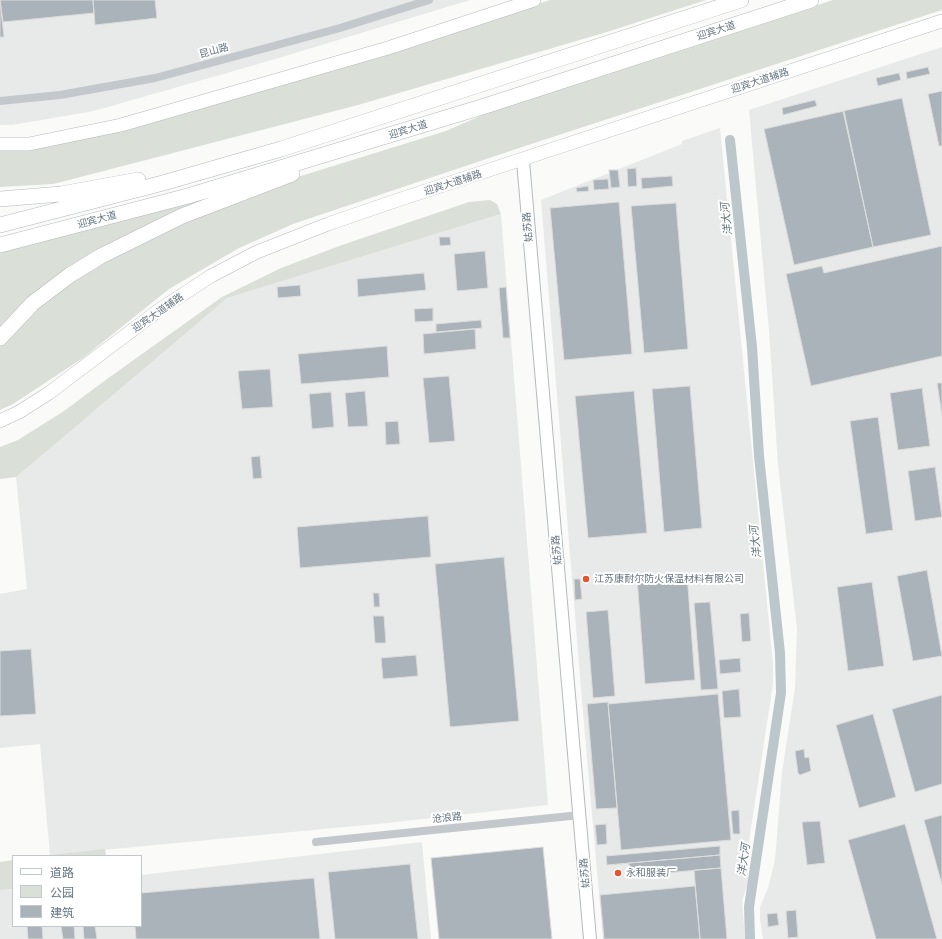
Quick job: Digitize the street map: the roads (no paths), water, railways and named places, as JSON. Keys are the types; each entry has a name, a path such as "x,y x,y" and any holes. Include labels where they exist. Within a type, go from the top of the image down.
{"highway":[{"name":"迎宾大道","path":"0,225 163,183 281,149 742,0"},
{"name":"迎宾大道","path":"0,245 188,196 485,106 811,0"},
{"path":"0,338 33,303 70,275 101,256 182,216 249,190 485,106"},
{"path":"0,198 61,194 91,189 281,149"}],"main road":[{"path":"0,144 29,144 121,125 388,48 534,0"},
{"name":"迎宾大道辅路","path":"0,421 19,412 49,393 165,306 211,276 258,252 328,224 942,21"}],"street":[{"name":"昆山路","path":"0,101 60,95 155,78 340,28 429,0"},
{"name":"姑苏路","path":"522,161 590,939"},
{"name":"沧浪路","path":"316,842 580,815"}],"waterway":[{"name":"洋大河","path":"730,140 752,347 759,456 780,653 781,693 749,907 750,939"}],"place":[{"name":"江苏康耐尔防火保温材料有限公司","path":"586,579"},
{"name":"永和服装厂","path":"618,873"}]}
